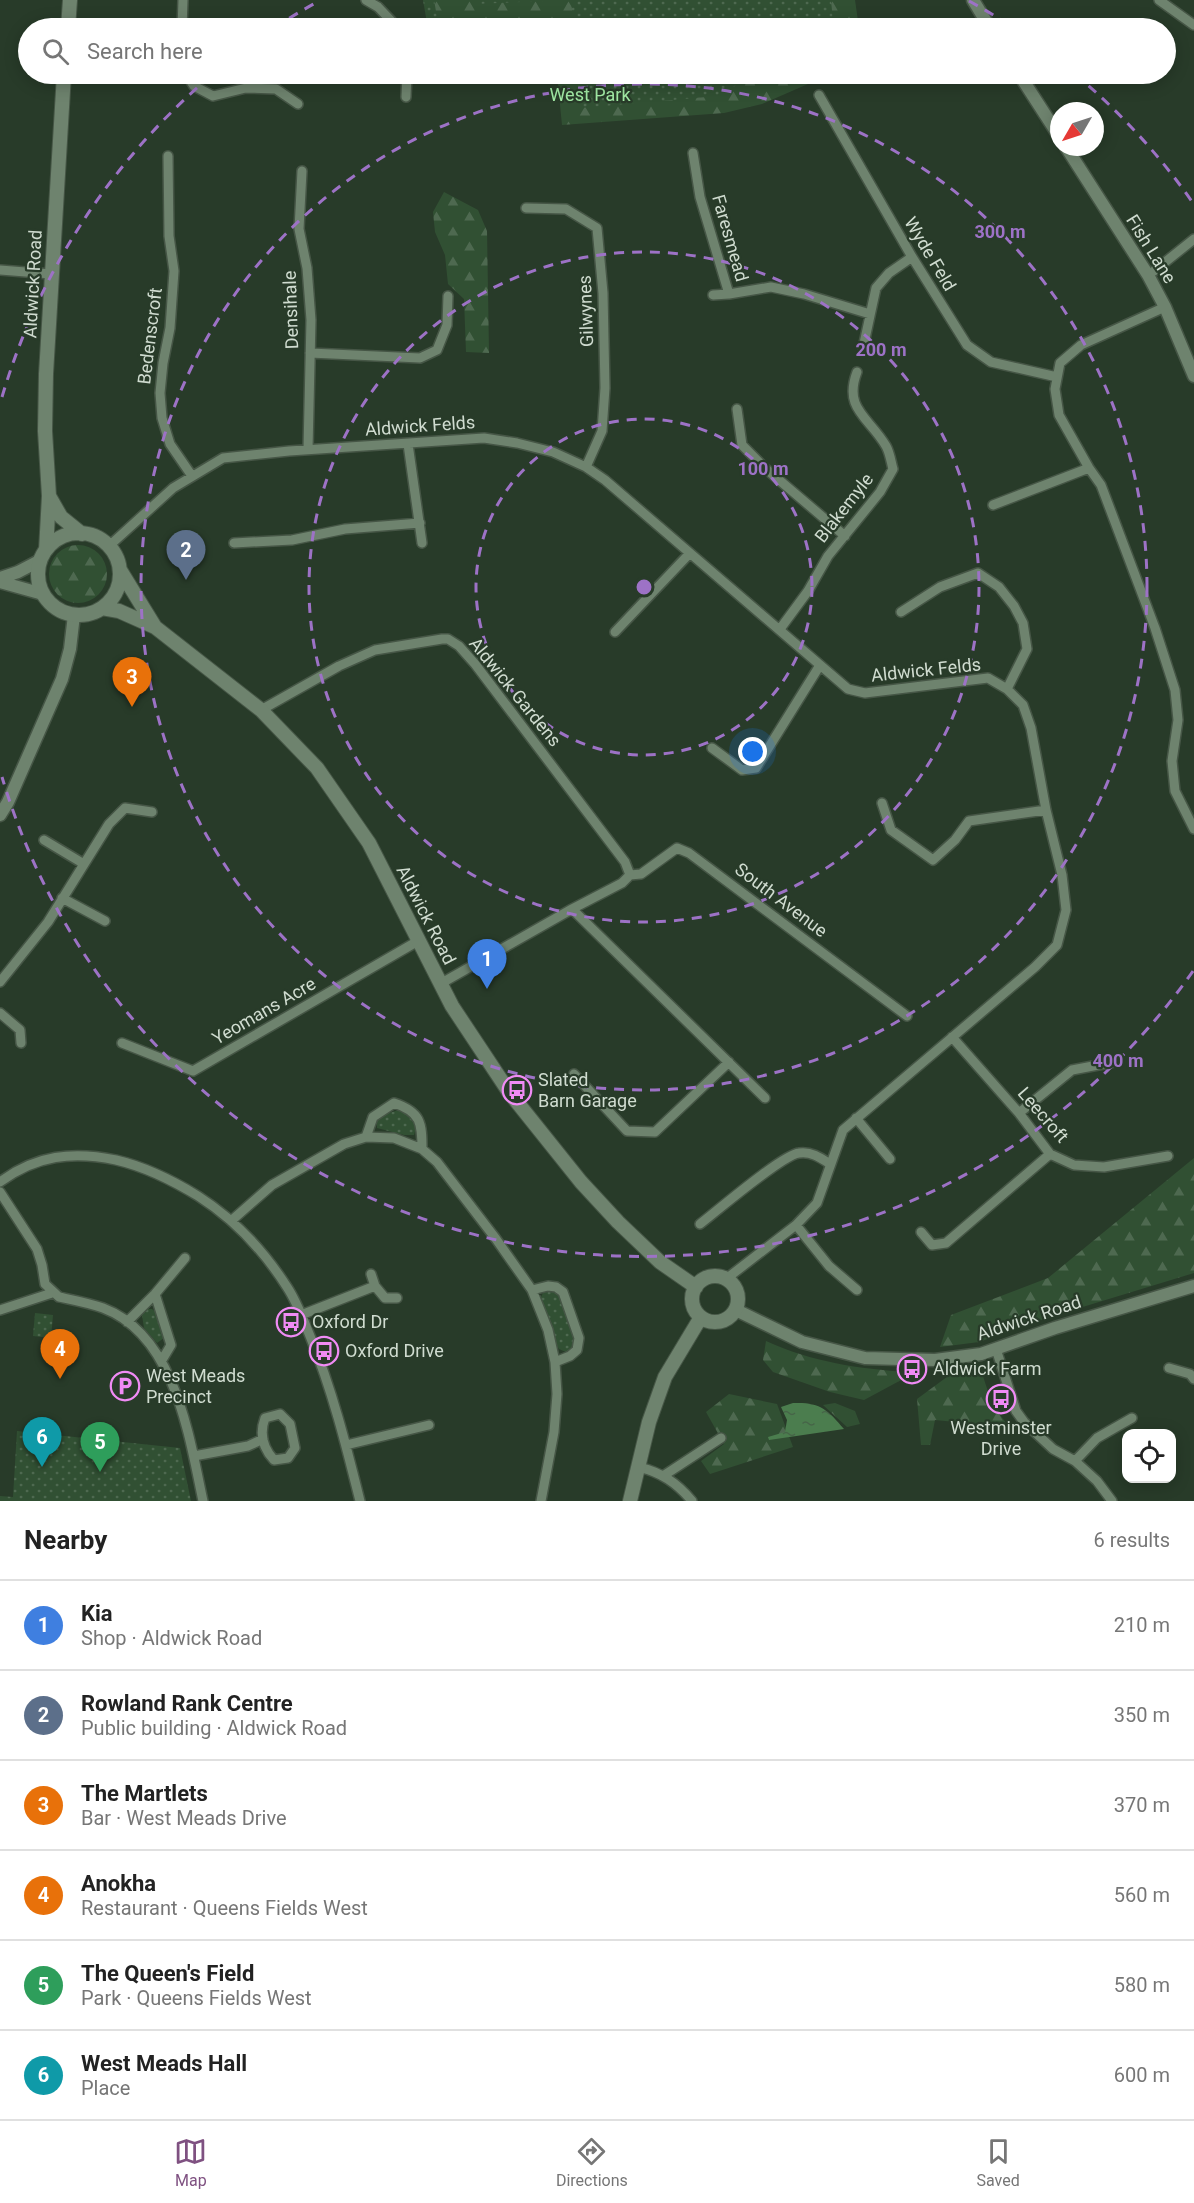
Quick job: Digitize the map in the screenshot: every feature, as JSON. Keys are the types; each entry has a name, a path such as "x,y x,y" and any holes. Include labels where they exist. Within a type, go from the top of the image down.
{"main road":[{"path":"69,18 70,0"},
{"name":"Aldwick Road","path":"43,555 49,496 45,431 51,274 63,84"},
{"path":"49,496 61,517 82,534"},
{"path":"120,569 115,594 102,608 86,615 74,615 51,604 43,594 39,581 43,555 62,537 82,534 99,538 109,546 116,557 120,569 155,627"},
{"path":"102,608 119,611 155,627"},
{"name":"Aldwick Road","path":"155,627 261,710 317,768 369,843 452,1006 504,1084 581,1182 618,1222 660,1262 696,1287"},
{"path":"713,1276 726,1279 736,1289 738,1296 736,1310 732,1316 720,1322 701,1317 693,1306 693,1293 696,1287 706,1278 713,1276"},
{"path":"630,1501 649,1422 665,1377 701,1317"}],"street":[{"path":"182,18 183,0"},
{"path":"366,0 378,7 388,18"},
{"path":"973,0 984,18"},
{"path":"1159,0 1194,25"},
{"path":"193,84 213,96 246,88 276,89 298,104"},
{"path":"406,97 407,84"},
{"path":"1025,84 1050,122"},
{"name":"Wyde Feld","path":"819,95 912,257 967,345 991,362 1057,377"},
{"name":"Faresmead","path":"693,153 700,197 729,294 771,287 804,294 870,314"},
{"name":"Bedenscroft","path":"168,156 169,236 174,271 170,328 159,393 162,418 170,444 192,476"},
{"name":"Fish Lane","path":"1072,156 1148,275 1166,308 1194,376"},
{"name":"Densihale","path":"302,171 299,229 308,268 311,320 308,449"},
{"name":"Gilwynes","path":"526,208 566,209 597,228 603,292 605,388 602,431 586,467"},
{"path":"1154,271 1194,239"},
{"path":"863,348 876,288 889,273 912,257"},
{"path":"0,270 51,274"},
{"path":"713,295 729,294"},
{"path":"310,353 420,358 437,350 447,326 448,297"},
{"path":"1166,308 1081,345 1060,363 1055,389 1059,415 1101,485 1155,627 1175,690 1178,720 1172,761 1175,791 1194,829"},
{"name":"Blakemyle","path":"780,629 808,591 828,556 880,492 893,469 887,448 854,403 851,387 857,372"},
{"path":"737,409 742,444 765,468 845,536"},
{"name":"Aldwick Felds","path":"109,546 173,488 223,458 308,449 484,438 517,443 554,452 586,467 605,480 848,688 865,693 988,678 1007,688"},
{"path":"408,444 422,543"},
{"path":"993,505 1089,468"},
{"path":"234,543 292,540 345,529 420,523"},
{"path":"615,632 690,553"},
{"path":"0,580 18,572 43,555"},
{"path":"726,1279 796,1225 817,1203 843,1130 1035,967 1057,945 1066,910 1062,875 1046,810 1031,728 1023,705 1007,688 1027,649 1023,623 1014,606 999,587 978,573 940,587 901,612"},
{"path":"0,580 43,594"},
{"path":"0,815 8,802 62,679 70,649 74,615"},
{"name":"Aldwick Gardens","path":"261,710 339,666 375,650 407,643 448,639 459,646 476,664 521,722 625,862 630,875"},
{"path":"712,748 742,770 756,768 820,665"},
{"path":"882,803 891,830 933,861 955,840 969,821 1046,810"},
{"path":"0,982 48,922 109,824 126,808 152,812"},
{"path":"44,840 84,864"},
{"name":"South Avenue","path":"630,875 641,874 677,848 689,853 907,1016"},
{"path":"440,984 622,883 630,875"},
{"path":"63,898 105,921"},
{"path":"572,909 765,1098"},
{"name":"Yeomans Acre","path":"122,1043 193,1071 418,941"},
{"path":"0,965 9,972"},
{"path":"0,1013 20,1030 21,1043"},
{"name":"Leecroft","path":"952,1037 1019,1113 1050,1154 1074,1165 1104,1167 1168,1156"},
{"path":"574,1074 627,1131 655,1132 729,1062"},
{"path":"1019,1113 1072,1070 1114,1062"},
{"path":"366,1137 373,1117 394,1103 416,1113 421,1123 422,1149"},
{"path":"856,1118 890,1159"},
{"path":"231,1221 272,1185 344,1144 366,1137 394,1138 422,1149 437,1162 532,1290 548,1330 555,1362 558,1395 554,1432 541,1501"},
{"path":"700,1224 779,1163 799,1153 814,1154 830,1164"},
{"path":"921,1232 932,1245 946,1243 1050,1154"},
{"path":"0,1182 13,1172 41,1159 91,1155 132,1164 171,1179 208,1202 231,1221 266,1257 288,1288 301,1315 328,1384 360,1501"},
{"path":"0,1192 37,1249 45,1284 52,1293 59,1297 105,1309 127,1322 154,1347 162,1360 184,1419 203,1501"},
{"path":"796,1225 829,1266 857,1290"},
{"path":"127,1322 155,1294 185,1258"},
{"path":"371,1274 375,1286 385,1298 397,1298"},
{"path":"301,1315 375,1286"},
{"path":"532,1290 548,1286 556,1287 563,1292 579,1338 577,1350 570,1356 555,1362"},
{"name":"Aldwick Road","path":"736,1310 802,1342 865,1358 935,1360 996,1350 1054,1328 1194,1287"},
{"path":"0,1310 52,1293"},
{"path":"155,1294 171,1345 162,1360"},
{"path":"996,1350 1016,1411 1024,1422 1053,1449 1075,1461 1098,1481 1112,1501"},
{"path":"1170,1368 1190,1374 1194,1379"},
{"path":"280,1414 290,1424 295,1448 288,1458 274,1460 265,1450 263,1439 261,1429 265,1418 280,1414"},
{"path":"1075,1461 1097,1438 1132,1418"},
{"path":"346,1445 429,1425"},
{"path":"663,1476 721,1438"},
{"path":"194,1456 248,1446 263,1439"},
{"path":"638,1467 663,1476 680,1487 692,1501"}],"green space":[{"path":"423,0 847,0 848,18 560,18 560,15 510,18 426,18"},
{"path":"434,0 473,0 474,4 571,0 573,18 437,18"},
{"path":"831,0 855,0 858,18 833,18"},
{"path":"558,84 578,84 580,108 718,96 738,84 808,84 762,104 724,113 562,125"},
{"name":"West Park","path":"566,84 776,84 722,108 569,119"},
{"path":"444,192 478,210 487,231 489,353 466,352 464,299 448,284 445,255 435,232 433,212"},
{"path":"72,545 84,545 99,553 107,568 107,580 99,595 84,603 72,603 57,595 49,580 49,568 57,553"},
{"path":"399,1110 405,1112 417,1124 414,1135 404,1135 377,1128 377,1120 382,1115"},
{"path":"1194,1158 1194,1273 1053,1316 979,1342 940,1347 951,1315 1048,1278"},
{"path":"549,1289 559,1294 575,1341 572,1349 566,1352 559,1349 556,1344 541,1297 544,1291"},
{"path":"148,1309 157,1313 164,1338 157,1343 144,1328 142,1315"},
{"path":"35,1313 53,1315 51,1338 33,1336"},
{"path":"766,1341 801,1354 836,1363 908,1372 903,1379 864,1400 830,1392 773,1372 763,1360"},
{"path":"980,1367 992,1404 1009,1427 935,1420 930,1445 921,1445 917,1399 955,1371"},
{"path":"729,1394 777,1404 793,1447 710,1474 701,1461 724,1444 706,1412"},
{"path":"835,1403 855,1411 860,1424 847,1427 823,1405"},
{"path":"17,1431 180,1448 191,1501 0,1501 0,1496 13,1497"}],"water":[{"path":"793,1403 810,1404 822,1408 833,1416 844,1429 769,1440 768,1437 785,1432 787,1420 781,1407"}],"place":[{"name":"Rowland Rank Centre","path":"186,580"},
{"name":"The Martlets","path":"132,707"},
{"name":"Kia","path":"487,989"},
{"name":"Slated Barn Garage","path":"517,1090"},
{"name":"Oxford Dr","path":"291,1322"},
{"name":"Oxford Drive","path":"324,1351"},
{"name":"Aldwick Farm","path":"912,1369"},
{"name":"Anokha","path":"60,1379"},
{"name":"West Meads Precinct","path":"125,1386"},
{"name":"Westminster Drive","path":"1001,1399"},
{"name":"West Meads Hall","path":"42,1467"},
{"name":"The Queen's Field","path":"100,1472"}]}
